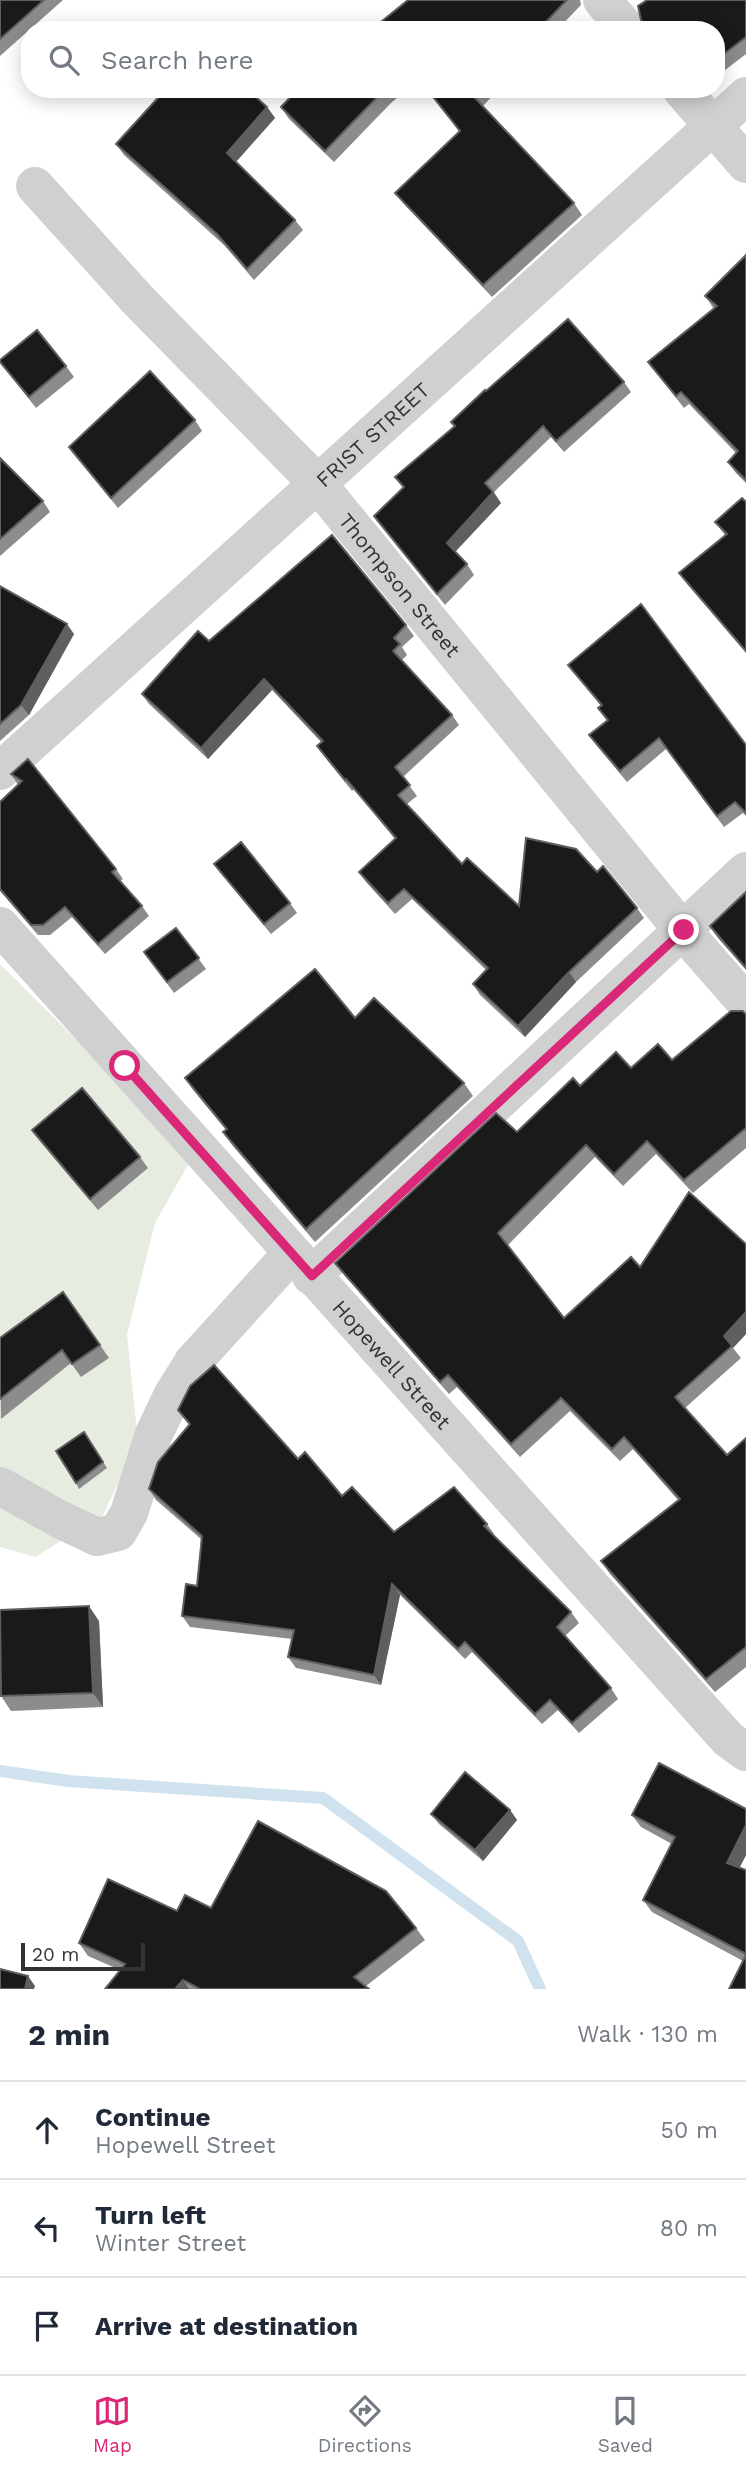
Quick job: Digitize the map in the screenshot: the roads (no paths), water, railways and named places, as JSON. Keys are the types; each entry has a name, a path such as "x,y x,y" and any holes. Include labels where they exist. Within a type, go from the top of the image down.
{"street":[{"path":"602,0 620,21"},
{"name":"FRIST STREET","path":"0,771 746,96"},
{"path":"689,98 746,164"},
{"name":"Thompson Street","path":"35,186 137,299 317,483 746,1003"},
{"path":"0,1486 97,1537 118,1532 129,1513 154,1434 173,1394 193,1362 684,930 746,871"},
{"name":"Hopewell Street","path":"0,926 302,1264 740,1737"}],"waterway":[{"path":"0,1771 68,1781 323,1798 518,1941 540,1989"}]}
